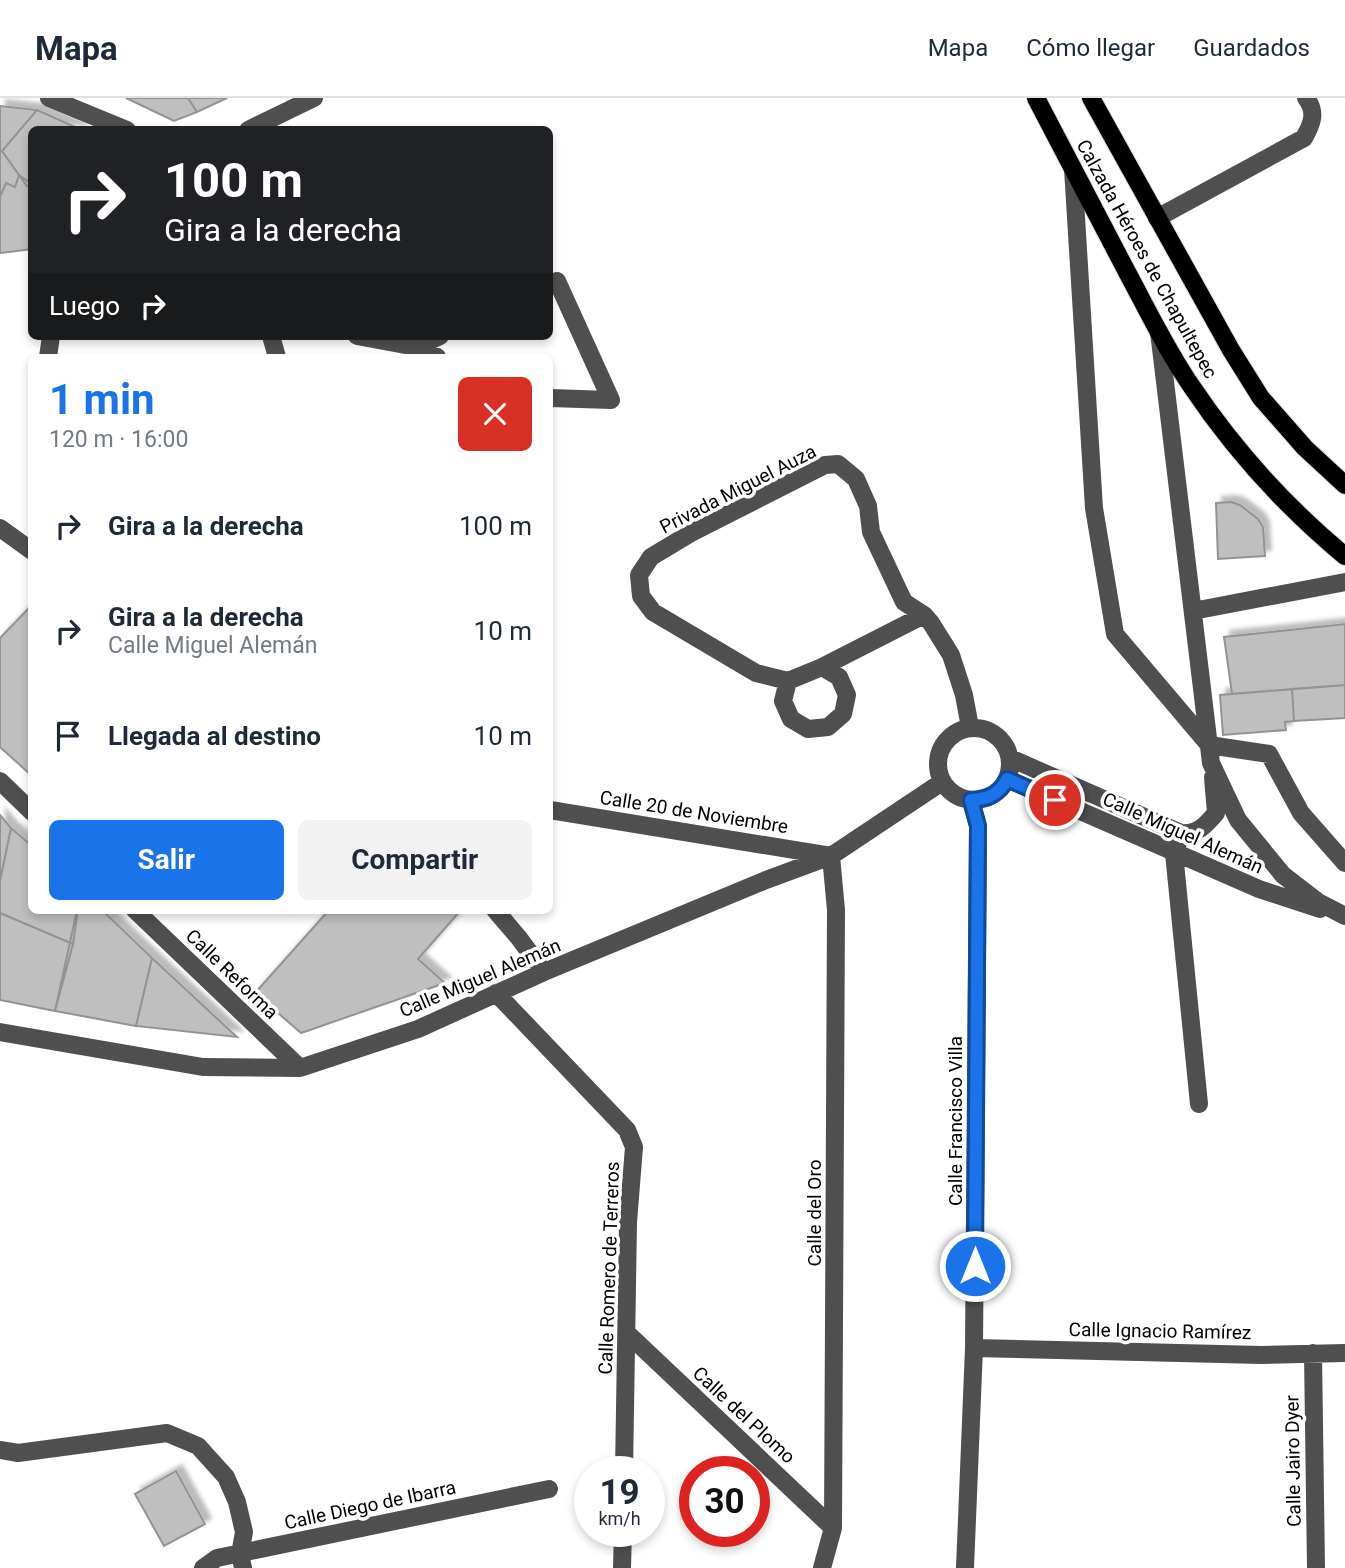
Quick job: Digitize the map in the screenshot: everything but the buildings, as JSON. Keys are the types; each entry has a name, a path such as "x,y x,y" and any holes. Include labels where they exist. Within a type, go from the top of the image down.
{"main road":[{"name":"Calzada Héroes de Chapultepec","path":"1036,98 1159,332 1191,386 1271,487 1315,531 1345,556"},
{"name":"Calzada Héroes de Chapultepec","path":"1094,99 1157,218 1261,398 1305,448 1345,485"}],"street":[{"path":"49,98 117,126"},
{"path":"256,126 314,98"},
{"path":"1157,218 1304,138 1312,123 1311,104 1306,98"},
{"path":"1073,169 1094,508 1115,634 1210,754 1238,820 1283,875 1318,902 1345,917"},
{"path":"553,283 557,281 611,400 553,398"},
{"path":"1159,332 1216,813 1205,826 1185,834 1174,853 1199,1104"},
{"path":"378,340 416,347 431,354"},
{"path":"416,347 431,340"},
{"name":"Privada Miguel Auza","path":"788,681 756,673 653,612 641,596 639,575 651,557 691,533 806,474 838,464 856,479 867,506 871,532 904,602 924,615 951,655 971,727"},
{"path":"0,528 28,548"},
{"path":"1193,611 1345,582"},
{"path":"822,667 839,677 847,695 843,714 828,727 808,729 791,719 783,701 788,681 822,667 924,615"},
{"path":"971,727 994,733 1003,741 1010,758 1011,764 1004,786 984,799 960,798 949,791 938,771 941,747 949,737 971,727"},
{"path":"1210,754 1269,754 1301,813 1345,863"},
{"name":"Calle Miguel Alemán","path":"1010,758 1185,834"},
{"name":"Calle Miguel Alemán","path":"1007,779 1259,889 1345,917"},
{"path":"0,782 28,808"},
{"name":"Calle Miguel Alemán","path":"0,1032 203,1068 300,1068 418,1029 544,972 766,880 831,856 942,782"},
{"name":"Calle Francisco Villa","path":"965,1568 974,1348 978,826 971,800"},
{"name":"Calle 20 de Noviembre","path":"553,810 831,856"},
{"name":"Calle del Oro","path":"822,1568 833,1528 836,910 831,856"},
{"name":"Calle Reforma","path":"139,914 300,1068"},
{"path":"498,914 544,972"},
{"name":"Calle Romero de Terreros","path":"496,993 627,1130 634,1147 628,1222 624,1456"},
{"name":"Calle del Plomo","path":"626,1333 833,1528"},
{"name":"Calle Ignacio Ramírez","path":"974,1348 1261,1355 1345,1353"},
{"name":"Calle Jairo Dyer","path":"1313,1353 1316,1568"},
{"path":"0,1450 19,1452 167,1433 198,1446 226,1477 237,1502 244,1532 242,1561"},
{"name":"Calle Diego de Ibarra","path":"203,1568 217,1558 242,1561 549,1489"},
{"path":"622,1568 623,1547"}],"route":[{"path":"975,1266 978,826 971,800 984,799 995,794 1007,779 1055,800"}]}
